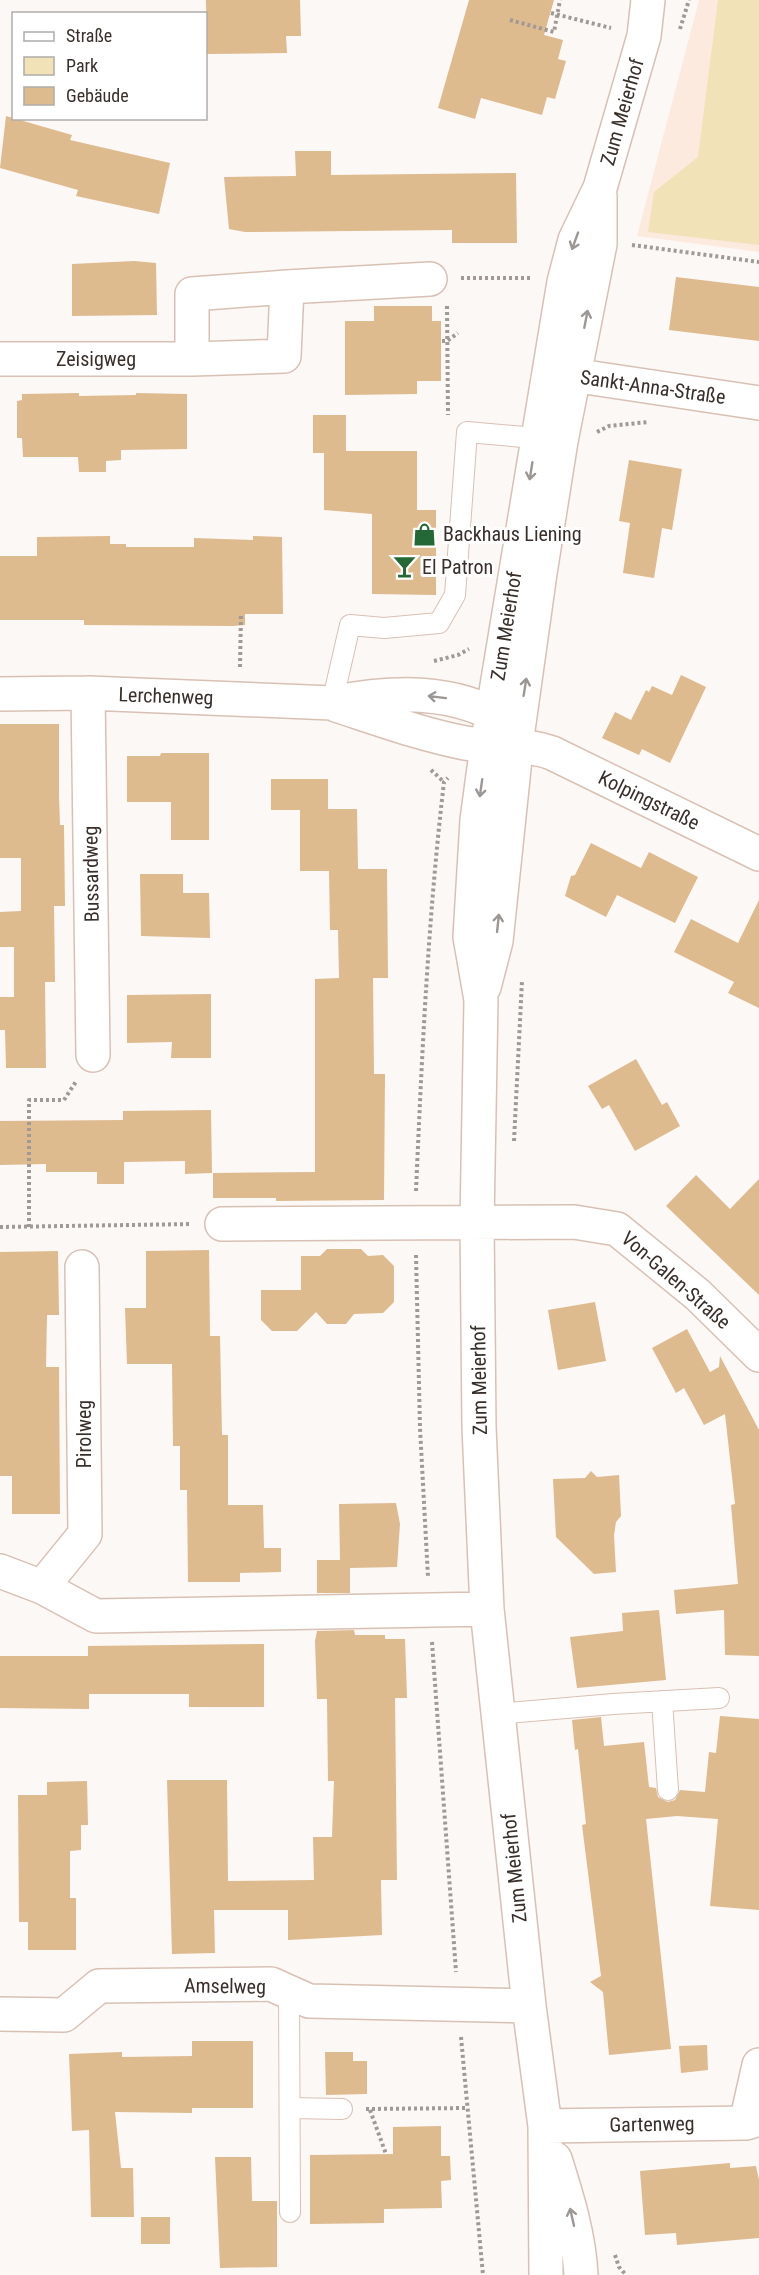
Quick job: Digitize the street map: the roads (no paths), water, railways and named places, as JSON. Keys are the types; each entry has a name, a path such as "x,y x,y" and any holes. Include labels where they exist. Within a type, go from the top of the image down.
{"street":[{"name":"Zum Meierhof","path":"546,2275 545,2126 529,2006 487,1609 479,1427 477,1222 481,1000 470,938 477,820 511,737 549,439 561,374 564,282 575,240 600,188 644,36 648,0"},
{"name":"Zum Meierhof","path":"644,36 663,0"},
{"path":"192,358 192,294 439,279"},
{"name":"Zeisigweg","path":"0,359 284,356 287,287"},
{"name":"Sankt-Anna-Straße","path":"561,374 759,403"},
{"name":"Lerchenweg","path":"0,694 88,693 332,703 367,696 412,695 460,700 511,737"},
{"name":"Bussardweg","path":"88,693 93,1055"},
{"name":"Kolpingstraße","path":"511,737 759,854"},
{"path":"222,1224 477,1222"},
{"name":"Von-Galen-Straße","path":"477,1222 585,1222 618,1229 698,1295 759,1355"},
{"name":"Pirolweg","path":"42,1587 85,1534 82,1267"},
{"path":"0,1571 42,1587 96,1616 487,1609"},
{"name":"Amselweg","path":"0,2014 64,2014 99,1986 271,1984 309,2001 529,2006"},
{"path":"753,2121 759,2065"},
{"name":"Gartenweg","path":"545,2126 753,2121"},
{"name":"Zum Meierhof","path":"545,2126 572,2214 581,2275"}],"lane":[{"path":"332,703 350,626 384,628 439,623 455,595 467,432 549,439"},
{"path":"497,1714 719,1698"},
{"path":"662,1701 668,1790"},
{"path":"290,1992 290,2212"},
{"path":"290,2108 342,2109"}],"place":[{"name":"Backhaus Liening","path":"425,534"},
{"name":"El Patron","path":"404,567"}]}
